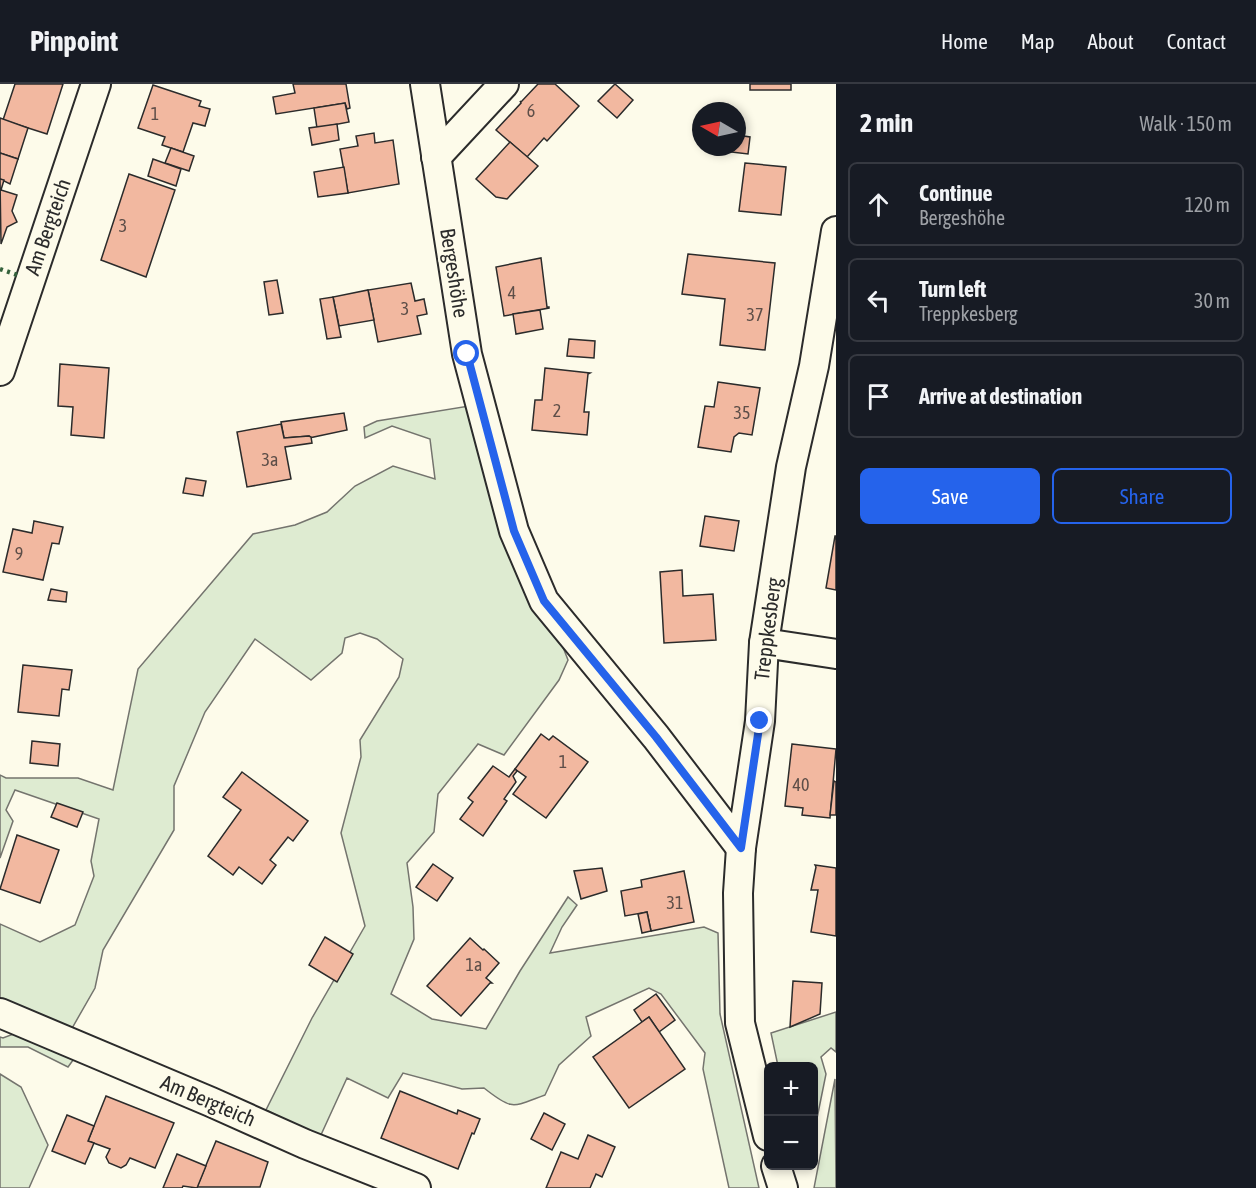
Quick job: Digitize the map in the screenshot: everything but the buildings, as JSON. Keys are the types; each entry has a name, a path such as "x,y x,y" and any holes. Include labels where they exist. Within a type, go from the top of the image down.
{"street":[{"name":"Am Bergteich","path":"0,371 96,84"},
{"name":"Bergeshöhe","path":"425,84 467,354 514,531 544,601 656,737 741,848"},
{"path":"436,157 504,84"},
{"name":"Treppkesberg","path":"764,1120 740,1023 738,893 741,848 760,721 764,643 791,467 813,366 836,231"},
{"path":"764,643 836,654"},
{"name":"Am Bergteich","path":"0,1014 305,1144 416,1188"},
{"path":"777,1170 783,1188"}],"green space":[{"path":"469,406 568,660 559,680 504,755 478,744 438,794 434,832 407,863 413,907 414,939 391,994 432,1019 486,1029 568,897 577,905 562,927 550,953 704,927 718,933 720,1014 759,1188 729,1188 703,1069 705,1053 661,994 649,988 586,1017 591,1036 559,1065 545,1095 526,1102 513,1105 484,1088 462,1089 403,1073 388,1098 347,1078 320,1137 266,1110 312,1018 365,926 341,833 361,757 360,740 399,677 403,659 377,639 360,633 345,638 342,653 311,680 255,639 205,712 174,786 174,830 103,950 95,988 71,1030 0,1000 0,924 40,942 75,925 94,876 91,861 99,819 15,790 6,810 13,821 0,858 0,775 6,778 78,778 113,790 138,669 253,534 295,525 327,512 355,486 393,466 435,479 430,439 392,426 365,438 364,427 377,421"},
{"path":"836,1012 836,1052 831,1048 821,1057 826,1074 818,1113 818,1062 777,1062 771,1033"},
{"path":"16,1033 76,1056 68,1067 28,1047 0,1047 0,1037"},
{"path":"0,1074 21,1087 48,1145 29,1188 0,1188"},
{"path":"835,1079 836,1188 814,1188"}],"hedge":[{"path":"0,269 17,275"}],"route":[{"path":"467,354 514,531 544,601 656,737 741,848 760,721"}]}
